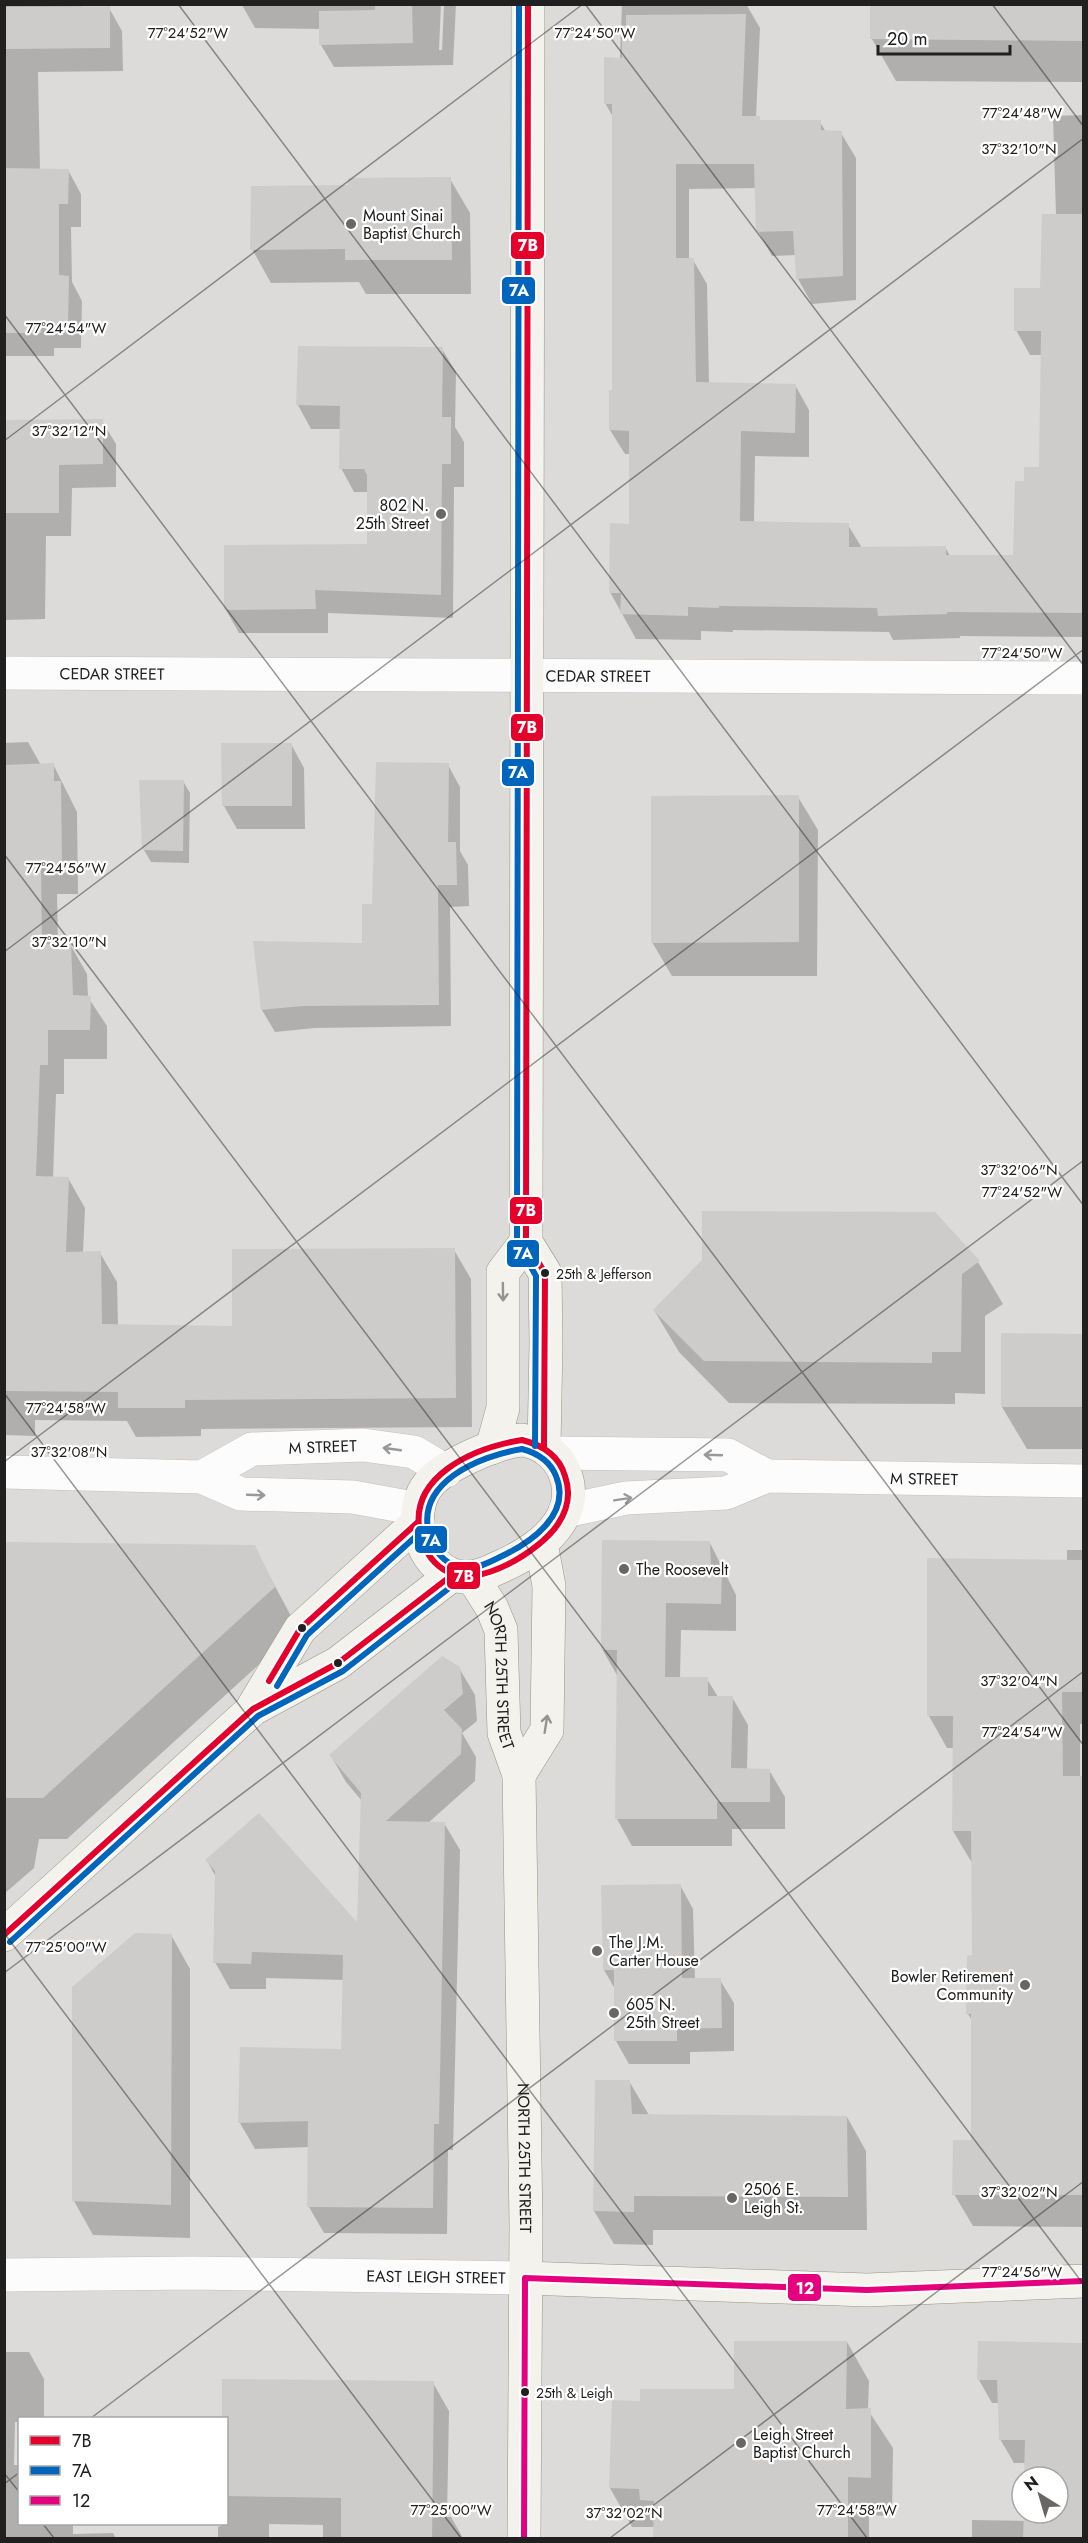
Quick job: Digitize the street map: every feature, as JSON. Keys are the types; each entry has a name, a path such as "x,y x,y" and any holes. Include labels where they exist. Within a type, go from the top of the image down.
{"main road":[{"path":"528,4 526,1242 545,1273 548,1450"},
{"path":"492,1448 503,1408 503,1272 526,1242"},
{"path":"4,1935 253,1709 338,1663 462,1577 508,1563 541,1543 559,1524 565,1511 568,1483 561,1462 548,1450 522,1440 500,1443 446,1470 425,1488 418,1516 421,1541 443,1572 462,1577"},
{"path":"253,1709 300,1629 418,1516"},
{"name":"NORTH 25TH STREET","path":"519,1775 547,1730 549,1587 541,1543"},
{"name":"NORTH 25TH STREET","path":"462,1577 492,1608 501,1630 504,1733 519,1775 525,2277 524,2538"},
{"name":"EAST LEIGH STREET","path":"525,2277 867,2290 1083,2281"}],"street":[{"name":"CEDAR STREET","path":"4,673 1083,678"},
{"name":"M STREET","path":"202,1477 252,1449 363,1445 414,1452 446,1470"},
{"name":"M STREET","path":"548,1450 728,1455 767,1476"},
{"path":"4,1472 202,1477 241,1494 353,1497 418,1516"},
{"name":"M STREET","path":"565,1511 626,1498 726,1493 767,1476 877,1480 1083,1481"},
{"name":"EAST LEIGH STREET","path":"4,2276 192,2273 525,2277"}],"shaded area":[{"path":"5,5 1083,5 1083,2538 5,2538"}],"building":[{"path":"412,4 413,43 319,45 319,11 375,10 375,5"},
{"path":"870,4 1083,4 1083,41 870,39"},
{"path":"110,6 110,48 4,49 4,7"},
{"path":"746,14 742,116 760,116 760,120 821,120 821,130 842,131 843,276 796,279 793,231 756,232 754,164 676,164 676,258 694,258 696,382 796,384 795,433 741,431 740,521 849,523 849,547 946,546 946,555 1013,555 1015,481 1024,481 1024,467 1039,467 1041,331 1014,331 1014,288 1040,288 1042,214 1083,214 1083,613 947,612 947,614 878,616 877,608 719,606 719,608 688,607 688,616 620,614 621,593 609,593 610,523 629,524 629,431 609,430 609,390 612,390 612,104 604,104 604,57 622,58 622,26 626,25 626,15"},
{"path":"4,168 69,169 68,204 59,204 59,275 69,276 68,324 42,325 41,333 4,333"},
{"name":"Mount Sinai Baptist Church","path":"451,177 452,260 345,260 345,249 250,250 251,186 348,185 348,178"},
{"path":"298,346 443,347 442,417 451,417 451,464 442,464 441,595 315,590 316,609 224,610 224,545 367,544 367,475 364,469 339,469 340,406 296,405"},
{"path":"103,419 103,464 59,465 59,513 4,513 4,420"},
{"path":"221,743 292,743 292,806 222,806"},
{"path":"376,762 449,763 448,842 456,842 457,885 438,885 439,1005 302,1006 261,1010 253,941 362,943 362,904 372,904"},
{"path":"54,763 54,781 61,781 62,865 41,865 42,944 71,943 73,995 91,996 90,1030 48,1030 48,1065 40,1065 36,1176 69,1177 66,1252 101,1251 102,1324 232,1326 232,1249 455,1248 456,1398 185,1400 185,1408 118,1408 118,1392 4,1391 4,765"},
{"path":"139,780 184,780 183,851 142,850"},
{"path":"799,795 799,942 651,943 651,796"},
{"path":"702,1211 935,1212 980,1261 962,1274 961,1352 932,1352 932,1363 704,1361 653,1310 702,1260"},
{"path":"1001,1333 1083,1334 1083,1407 1001,1407"},
{"path":"602,1540 710,1541 711,1567 722,1567 721,1604 666,1603 665,1677 708,1677 708,1696 733,1696 731,1768 770,1769 770,1802 717,1802 717,1819 615,1819 617,1650 601,1650"},
{"path":"4,1542 255,1545 275,1587 43,1798 4,1798"},
{"name":"Bowler Retirement Community","path":"927,1558 1083,1560 1083,1692 1062,1692 1063,1776 1083,1776 1083,2195 952,2195 953,2140 971,2140 971,2014 966,2014 967,1956 972,1955 971,1831 952,1831 953,1716 927,1716"},
{"path":"442,1656 460,1667 463,1694 444,1710 462,1729 461,1754 386,1821 445,1822 439,2124 434,2124 433,2208 307,2207 308,2121 238,2123 240,2047 341,2049 343,1955 252,1952 251,1964 213,1963 215,1871 205,1860 259,1813 357,1922 361,1793 329,1755"},
{"path":"681,1884 682,1978 721,1978 722,2028 677,2029 677,2041 614,2041 614,1970 603,1970 601,1885"},
{"path":"135,1933 172,1934 171,2205 72,2201 72,1987"},
{"path":"595,2080 630,2080 632,2114 847,2116 848,2197 634,2196 634,2212 593,2211"},
{"name":"Leigh Street Baptist Church","path":"734,2341 847,2341 846,2409 871,2408 871,2478 848,2477 848,2538 653,2538 654,2501 640,2500 639,2489 609,2488 612,2400 640,2401 640,2389 734,2389"},
{"path":"978,2341 1083,2343 1083,2538 1023,2538 1024,2525 1070,2525 1070,2465 1024,2465 1025,2440 999,2440 997,2380 977,2380"},
{"path":"222,2379 434,2381 432,2538 341,2538 341,2498 228,2496 228,2417 222,2417"}],"transit line":[{"name":"7A","path":"519,4 517,1242 536,1276 535,1446"},
{"name":"7B","path":"528,4 526,1242 545,1273 544,1446"},
{"name":"7B","path":"522,1440 549,1452 559,1462 567,1482 568,1495 564,1513 558,1524 538,1545 524,1555 492,1571 461,1576 438,1566 425,1548 421,1537 419,1516 423,1498 433,1482 464,1458 483,1450 522,1440"},
{"name":"7A","path":"522,1449 542,1458 556,1476 559,1490 558,1503 553,1515 535,1536 490,1562 469,1568 448,1562 440,1555 432,1542 427,1518 431,1501 440,1487 454,1475 487,1458 522,1449"},
{"name":"7B","path":"269,1681 300,1629 418,1522"},
{"name":"7A","path":"277,1686 307,1635 424,1529"},
{"name":"7B","path":"4,1935 253,1709 338,1663 452,1575"},
{"name":"7A","path":"10,1942 258,1716 343,1671 457,1582"},
{"name":"12","path":"525,2278 867,2290 1084,2281"},
{"name":"12","path":"524,2538 525,2278"}],"place":[{"name":"Mount Sinai Baptist Church","path":"351,224"},
{"name":"802 N. 25th Street","path":"441,514"},
{"name":"25th & Jefferson","path":"545,1273"},
{"name":"The Roosevelt","path":"624,1569"},
{"name":"The J.M. Carter House","path":"597,1951"},
{"name":"Bowler Retirement Community","path":"1025,1985"},
{"name":"605 N. 25th Street","path":"614,2013"},
{"name":"2506 E. Leigh St.","path":"732,2198"},
{"name":"25th & Leigh","path":"525,2392"},
{"name":"Leigh Street Baptist Church","path":"741,2443"}]}
